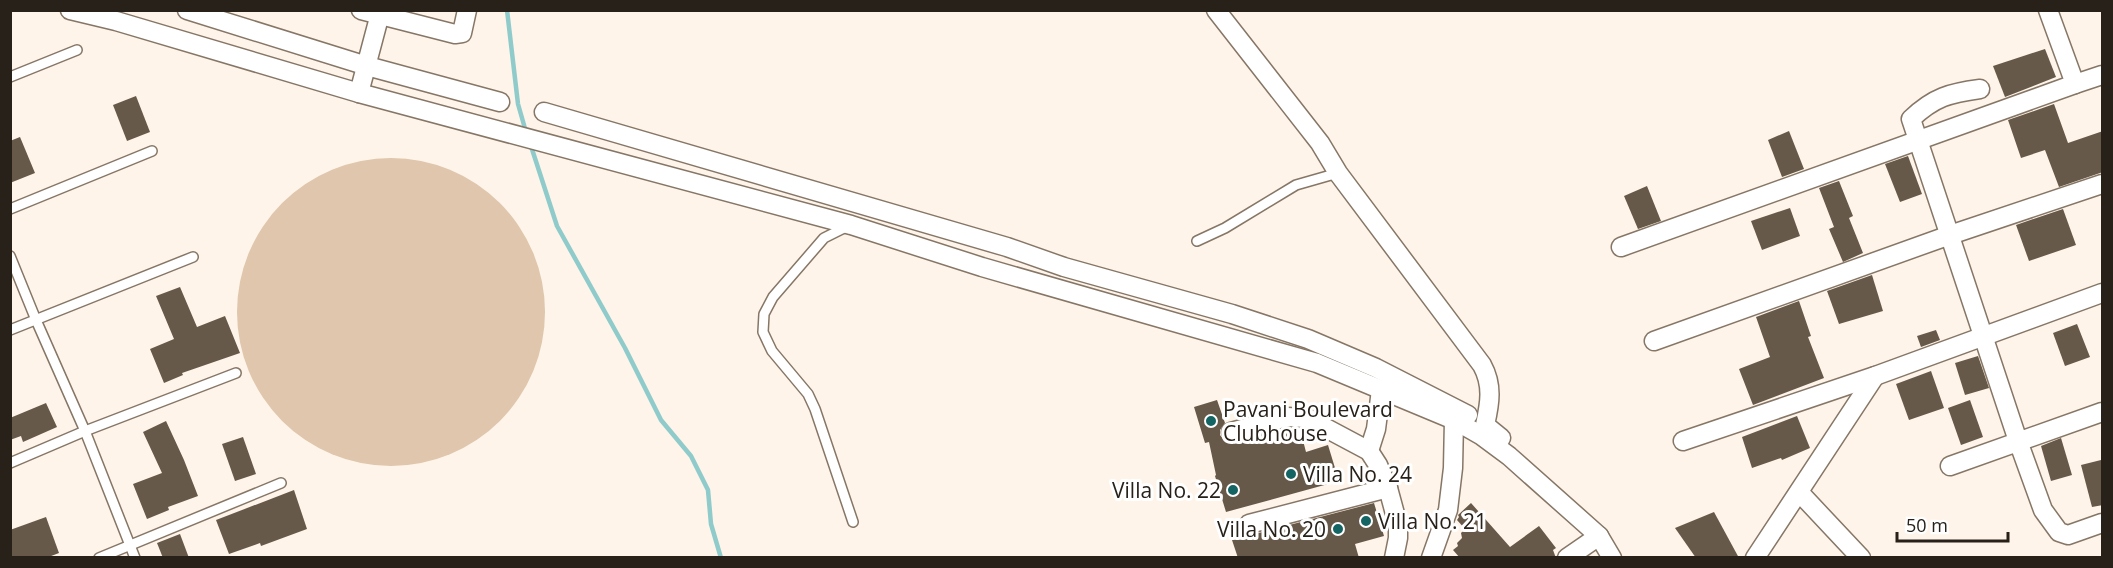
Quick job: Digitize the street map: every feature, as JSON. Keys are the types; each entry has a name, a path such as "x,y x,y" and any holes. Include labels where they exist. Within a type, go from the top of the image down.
{"street":[{"path":"70,10 116,21 359,93 850,225 982,267 1317,363 1454,420 1482,435 1599,536 1612,558"},
{"path":"187,10 219,16 367,66 500,102"},
{"path":"361,10 456,34 462,33 467,10"},
{"path":"1216,10 1320,143 1338,173 1482,365 1489,384 1490,402 1485,425"},
{"path":"2048,10 2075,84"},
{"path":"359,93 380,13"},
{"path":"1621,247 2103,75"},
{"path":"1980,89 1954,92 1926,105 1911,119 2043,510 2059,532 2068,535 2103,523"},
{"path":"544,112 996,244 1064,267 1210,308 1308,339 1436,397 1485,425 1558,484 1621,558"},
{"path":"626,165 632,138"},
{"path":"1654,341 1950,235 2103,184"},
{"path":"1683,441 1875,376 2103,293"},
{"path":"1755,558 1875,376"},
{"path":"1369,452 1376,429 1381,390"},
{"path":"1950,466 2103,412"},
{"path":"1231,432 1297,416 1307,418 1369,452 1383,475 1398,525 1394,558"},
{"path":"1431,558 1448,510 1453,468 1454,420"},
{"path":"1249,524 1388,488"},
{"path":"1799,492 1861,558"},
{"path":"1567,558 1599,536"}],"lane":[{"path":"10,78 77,50"},
{"path":"10,209 152,151"},
{"path":"1197,241 1225,228 1296,185 1338,173"},
{"path":"850,225 824,238 773,297 764,314 763,332 772,351 808,394 853,522"},
{"path":"10,256 85,431 135,558"},
{"path":"10,330 193,256"},
{"path":"10,463 85,431 236,374"},
{"path":"99,558 281,483"}],"shaded area":[{"path":"391,158 421,161 450,170 464,176 500,203 527,239 533,253 542,282 545,312 542,342 533,371 527,385 500,421 464,448 450,454 421,463 391,466 361,463 332,454 318,448 282,421 255,385 249,371 240,342 237,312 240,282 249,253 255,239 282,203 318,176 332,170 361,161"}],"building":[{"path":"2045,49 2056,77 2005,97 1993,66"},
{"path":"136,96 150,132 127,141 113,105"},
{"path":"2054,104 2068,143 2103,131 2103,172 2059,187 2045,150 2021,158 2008,120"},
{"path":"1789,131 1804,169 1782,177 1768,140"},
{"path":"20,137 35,173 10,183 10,141"},
{"path":"1908,156 1922,194 1900,202 1885,164"},
{"path":"1839,181 1853,216 1849,218 1863,253 1843,262 1829,229 1834,227 1819,188"},
{"path":"1647,186 1661,221 1638,229 1624,196"},
{"path":"1790,208 1800,236 1762,250 1751,221"},
{"path":"2063,209 2076,245 2029,261 2016,225"},
{"path":"1872,275 1883,311 1839,324 1827,291"},
{"path":"180,287 197,327 225,316 240,353 182,373 183,375 164,383 150,349 174,339 156,296"},
{"path":"1799,301 1811,336 1808,337 1824,378 1753,405 1739,369 1770,357 1756,317"},
{"path":"2077,324 2090,357 2065,366 2053,333"},
{"path":"1936,330 1940,340 1921,347 1917,336"},
{"path":"1978,356 1989,388 1965,395 1955,363"},
{"path":"1931,371 1944,408 1909,420 1896,384"},
{"path":"1217,400 1225,423 1220,430 1220,435 1224,440 1233,443 1288,428 1300,429 1306,452 1328,445 1339,481 1226,512 1215,476 1209,442 1205,443 1194,407"},
{"path":"1970,400 1983,437 1961,445 1948,408"},
{"path":"46,403 57,427 23,442 21,436 10,440 10,418"},
{"path":"1797,416 1810,448 1782,460 1781,458 1752,468 1742,437"},
{"path":"166,421 198,496 168,507 169,510 147,519 133,484 162,473 143,432"},
{"path":"243,437 256,474 235,481 222,444"},
{"path":"2061,438 2072,475 2051,481 2041,446"},
{"path":"2101,460 2103,505 2092,507 2081,465"},
{"path":"294,490 307,529 261,546 260,543 229,554 216,520"},
{"path":"1374,503 1384,536 1355,544 1359,558 1238,558 1232,540"},
{"path":"1471,503 1510,547 1539,526 1556,548 1553,550 1556,558 1460,558 1453,550 1458,546 1457,543 1462,538 1461,533 1465,529 1457,520 1458,515"},
{"path":"1714,512 1739,558 1696,558 1675,528"},
{"path":"46,517 59,553 46,558 10,558 10,530"},
{"path":"180,534 189,558 163,558 157,543"}],"waterway":[{"path":"507,10 518,104 526,132"},
{"path":"530,143 557,226 625,348 661,420 691,456 708,490 711,524 721,558"}],"place":[{"name":"Pavani Boulevard Clubhouse","path":"1211,421"},
{"name":"Villa No. 24","path":"1291,474"},
{"name":"Villa No. 22","path":"1233,490"},
{"name":"Villa No. 21","path":"1366,521"},
{"name":"Villa No. 20","path":"1338,529"}]}
